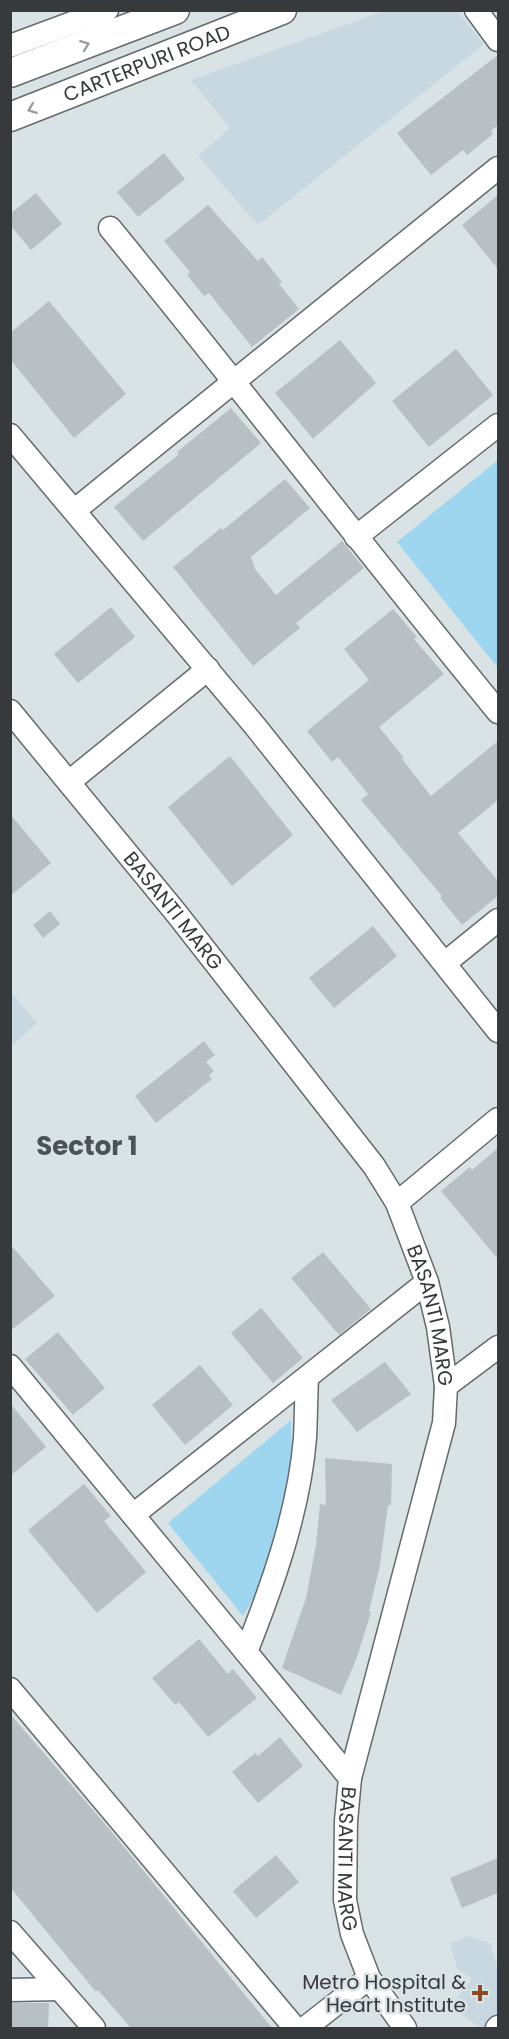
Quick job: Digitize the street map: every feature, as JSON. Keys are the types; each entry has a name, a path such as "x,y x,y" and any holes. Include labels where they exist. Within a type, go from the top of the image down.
{"main road":[{"name":"CARTERPURI ROAD","path":"10,73 175,10"},
{"name":"CARTERPURI ROAD","path":"10,117 282,10"}],"street":[{"path":"10,46 107,10"},
{"path":"476,10 498,40"},
{"path":"75,510 498,168"},
{"path":"110,228 235,381 356,537 498,712"},
{"path":"356,537 498,425"},
{"path":"10,435 208,669 498,1031"},
{"path":"69,782 208,669"},
{"name":"BASANTI MARG","path":"10,711 177,914 374,1166 397,1203 427,1282 438,1327 446,1386 444,1423 350,1778 344,1871 345,1900 352,1934 369,1978 405,2028"},
{"path":"445,963 498,920"},
{"path":"397,1203 498,1119"},
{"path":"133,1515 427,1282"},
{"path":"446,1386 498,1347"},
{"path":"10,1366 350,1778"},
{"path":"246,1652 269,1594 294,1504 305,1439 307,1378"},
{"path":"10,1689 295,2028"},
{"path":"10,1932 94,2028"},
{"path":"305,2028 369,1978"},
{"path":"10,1990 60,1989"}],"shaded area":[{"path":"384,11 457,11 484,44 258,225 198,156 230,128 191,80"},
{"path":"498,460 498,668 397,542"},
{"path":"10,991 37,1023 11,1046 10,1046"},
{"path":"291,1420 292,1461 288,1500 261,1584 243,1616 168,1523"},
{"name":"Metro Hospital & Heart Institute","path":"466,1936 490,1943 496,1964 498,1963 498,2028 481,2028 450,2006 472,1979 457,1968 450,1944"}],"building":[{"path":"498,55 498,125 491,131 493,134 467,155 463,150 431,175 397,133"},
{"path":"164,153 185,179 138,217 117,192"},
{"path":"36,193 62,224 31,250 10,225 10,214"},
{"path":"498,195 498,269 462,225"},
{"path":"208,205 258,261 262,257 282,282 279,284 299,309 252,347 209,293 204,296 187,275 190,272 164,241"},
{"path":"49,301 126,394 74,438 10,359 10,333"},
{"path":"340,340 376,383 313,439 275,393"},
{"path":"456,349 493,395 429,447 392,401"},
{"path":"231,408 261,443 143,541 114,507"},
{"path":"285,479 310,508 251,557 255,569 276,595 342,541 364,568 296,623 300,628 253,666 173,567"},
{"path":"111,607 135,637 78,683 54,654"},
{"path":"393,609 417,637 414,639 444,674 379,727 431,796 498,741 498,800 458,833 498,881 498,896 462,925 440,898 442,896 361,800 368,794 338,757 332,762 307,731 369,680 344,649"},
{"path":"230,756 293,835 232,886 168,807"},
{"path":"10,814 51,863 10,896"},
{"path":"50,911 60,924 43,938 33,925"},
{"path":"373,926 397,956 334,1008 309,978"},
{"path":"204,1041 215,1055 206,1062 214,1071 209,1075 212,1079 156,1123 135,1096"},
{"path":"498,1148 498,1259 441,1191 470,1167 472,1170"},
{"path":"10,1244 55,1296 10,1331"},
{"path":"323,1252 371,1309 339,1335 291,1278"},
{"path":"261,1308 303,1358 273,1383 231,1333"},
{"path":"58,1332 105,1388 73,1415 25,1359"},
{"path":"385,1362 411,1394 357,1432 331,1400"},
{"path":"200,1365 233,1405 185,1445 152,1405"},
{"path":"10,1403 46,1447 10,1476"},
{"path":"325,1458 392,1464 391,1505 388,1505 380,1565 369,1611 371,1612 357,1657 341,1695 282,1668 306,1598 316,1545 320,1504 326,1505"},
{"path":"84,1484 111,1516 104,1521 146,1572 97,1613 28,1530"},
{"path":"199,1639 228,1674 233,1669 257,1698 208,1737 179,1702 175,1705 152,1678"},
{"path":"10,1714 111,1831 272,2028 131,2028 98,1990 96,1992 10,1887"},
{"path":"280,1737 303,1766 258,1803 232,1772 255,1753 258,1756"},
{"path":"276,1855 299,1882 256,1918 233,1891"},
{"path":"498,1858 498,1893 462,1908 450,1878"},
{"path":"10,2003 49,2003 48,2028 10,2028"}],"place":[{"name":"Metro Hospital & Heart Institute","path":"480,1993"}],"district":[{"name":"Sector 1","path":"87,1146"}]}
